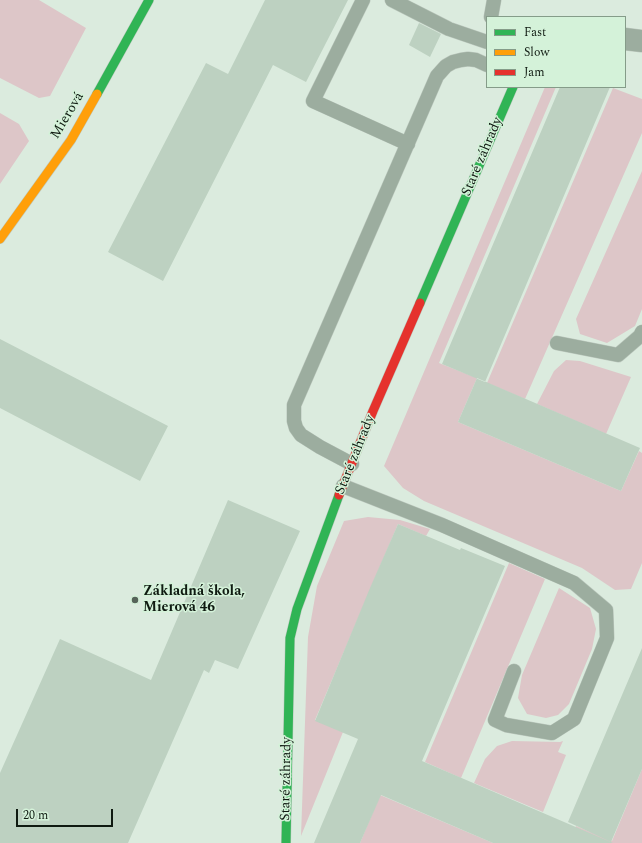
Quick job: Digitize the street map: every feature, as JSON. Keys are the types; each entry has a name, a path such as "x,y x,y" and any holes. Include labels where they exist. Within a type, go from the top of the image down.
{"street":[{"name":"Mierová","path":"0,239 71,140 149,0"},
{"path":"626,39 642,42"},
{"name":"Staré záhrady","path":"286,843 290,638 297,609 373,411 513,88"}],"lane":[{"path":"363,0 313,101 408,144"},
{"path":"392,0 449,29 486,43"},
{"path":"492,16 494,0"},
{"path":"352,464 300,435 294,421 294,405 440,71 453,62 461,60 468,59 486,64"},
{"path":"557,343 618,355 640,336 642,332"},
{"path":"343,486 442,525 574,583 606,610 607,638 574,719 552,733 506,726 495,720 514,671"}],"shaded area":[{"path":"0,0 39,0 86,28 50,96 39,98 0,78"},
{"path":"545,88 556,88 439,363 477,378 458,422 621,491 639,451 642,453 642,563 631,589 615,590 582,568 424,501 403,488 384,466"},
{"path":"613,88 642,99 642,133 525,399 487,383"},
{"path":"0,113 19,124 29,141 0,184"},
{"path":"642,171 642,309 635,326 607,343 580,334 576,319"},
{"path":"566,360 580,361 631,377 606,434 537,404 554,371"},
{"path":"368,517 400,520 430,529 426,536 398,524 315,720 343,732 301,836 308,637 317,586 344,521"},
{"path":"509,563 545,579 461,778 425,762"},
{"path":"559,588 590,608 596,629 592,649 569,704 558,715 546,718 527,714 518,698 522,675"},
{"path":"512,741 563,741 558,752 566,755 543,812 474,783 485,759 497,746"},
{"path":"642,769 642,843 570,843 576,826 612,841"},
{"path":"380,795 493,843 360,843"}],"building":[{"path":"265,0 348,0 306,82 273,65 163,281 108,252 206,63 228,74"},
{"path":"419,23 441,34 430,57 409,45"},
{"path":"560,88 610,88 485,382 442,364"},
{"path":"0,339 168,426 140,481 0,408"},
{"path":"477,378 640,448 621,491 458,422"},
{"path":"228,500 300,531 238,669 215,660 209,673 204,670 128,843 0,843 0,773 60,639 151,680"},
{"path":"398,524 460,550 461,548 505,566 422,761 613,843 493,843 381,795 360,843 314,843 358,739 315,721"},
{"path":"642,648 642,769 611,842 568,822"}],"traffic: fast":[{"path":"97,94 149,0"},
{"path":"420,303 513,88"},
{"path":"286,843 290,638 297,609 339,495"}],"traffic: slow":[{"path":"0,239 71,140 97,94"}],"traffic: jam":[{"path":"339,495 373,411 420,303"}],"place":[{"name":"Základná škola, Mierová 46","path":"135,600"}]}
